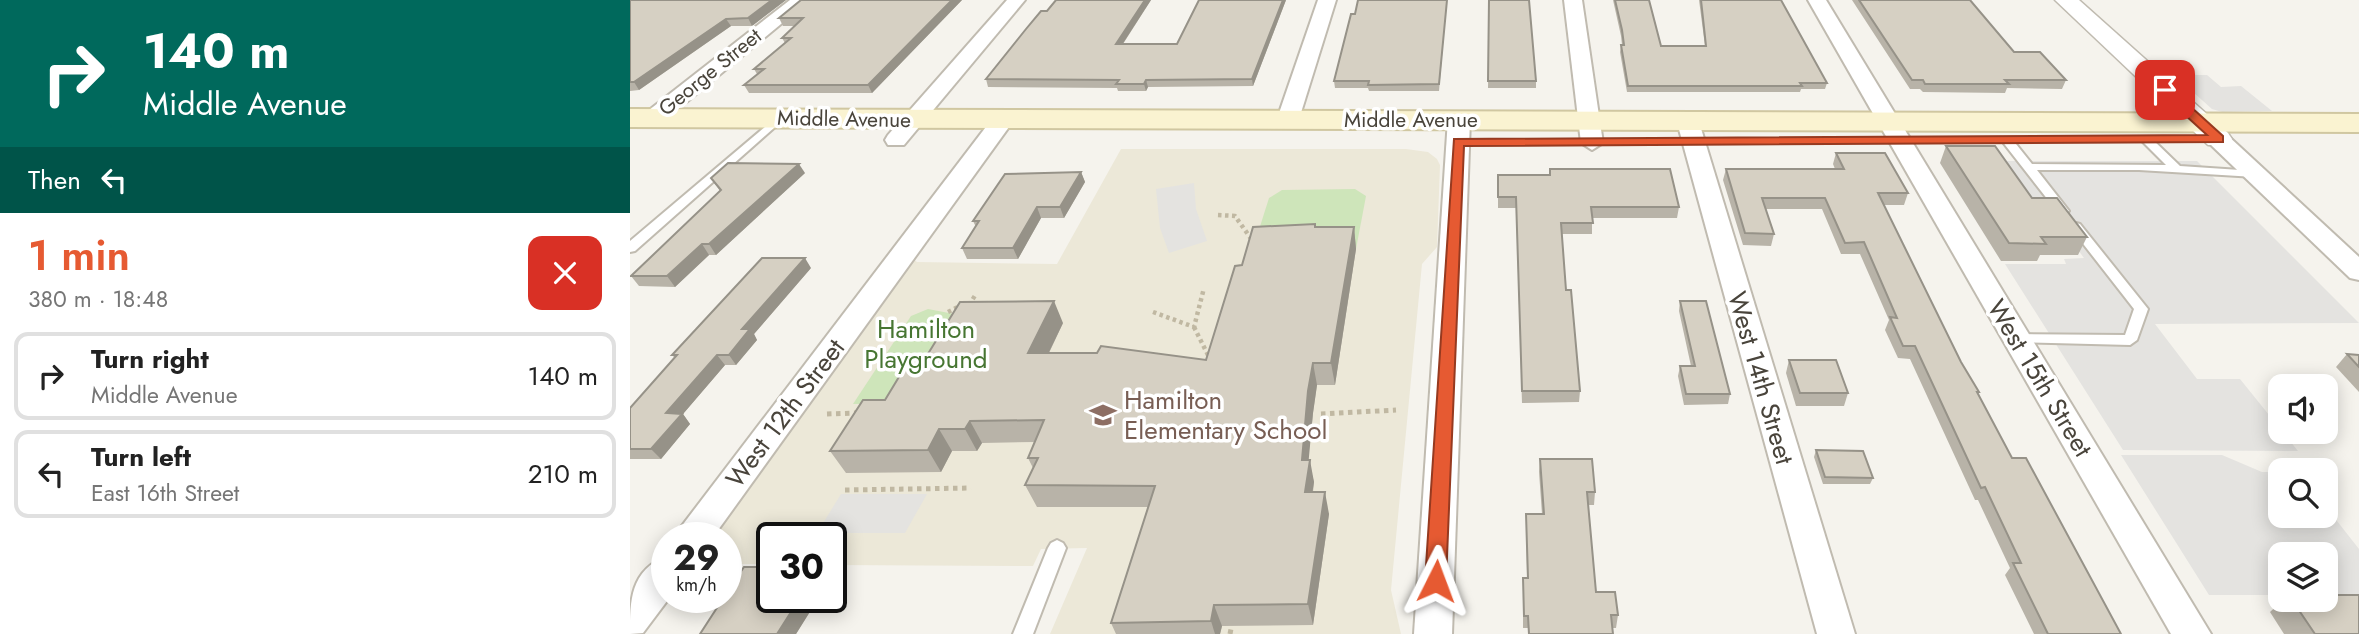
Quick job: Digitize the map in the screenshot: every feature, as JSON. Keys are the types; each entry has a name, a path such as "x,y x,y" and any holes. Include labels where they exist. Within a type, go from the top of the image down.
{"main road":[{"name":"Middle Avenue","path":"641,118 779,118 904,130"},
{"name":"Middle Avenue","path":"996,130 1288,119 1459,131"},
{"name":"Middle Avenue","path":"630,139 755,140 904,130 1691,133 2210,131 2359,123"},
{"name":"Middle Avenue","path":"1895,132 2008,141 2147,140 2210,131 2359,140"}],"street":[{"name":"George Street","path":"641,118 801,0"},
{"path":"904,130 1016,0"},
{"path":"1288,119 1327,0"},
{"path":"1573,0 1590,132"},
{"name":"West 15th Street","path":"1817,0 2192,634"},
{"path":"2066,0 2359,272"},
{"name":"West 12th Street","path":"703,522 996,130"},
{"path":"1433,634 1459,131"},
{"name":"West 14th Street","path":"1691,133 1836,634"},
{"path":"630,621 651,593"}],"lane":[{"path":"630,248 779,118"},
{"path":"2147,140 2177,170"},
{"path":"2008,141 2141,309 2130,341 2017,339"},
{"path":"2029,167 2255,174"},
{"path":"1023,634 1057,548"}],"path":[{"path":"1218,215 1236,216 1249,239 1263,242"},
{"path":"1205,288 1194,327 1211,361"},
{"path":"968,306 976,294"},
{"path":"948,312 958,306 980,306"},
{"path":"1153,312 1194,327"},
{"path":"1321,414 1396,410"},
{"path":"827,414 863,413"},
{"path":"845,490 971,488"}],"shaded area":[{"path":"2174,75 2207,75 2221,87 2241,86 2272,111 2222,112 2212,109"},
{"name":"Hamilton Elementary School","path":"1121,149 1406,149 1428,152 1437,159 1440,165 1437,247 1422,264 1391,590 1401,634 1050,634 1087,548 1041,549 1033,566 847,565 847,522 756,522 756,564 742,564 742,522 721,522 911,257 917,262 1057,264"},
{"path":"1989,161 2197,161 2359,323 2155,324 2197,379 2240,379 2268,414 2268,444 2292,444 2298,451 2123,450 2005,264 2066,264 2064,259 2084,258 2052,215"},
{"path":"1194,183 1196,209 1207,241 1169,253 1160,228 1156,189"},
{"path":"2121,455 2222,455 2268,472 2268,528 2338,528 2338,522 2359,549 2359,595 2338,595 2338,542 2268,542 2268,595 2209,595"},
{"path":"841,494 927,494 905,533 847,533 847,522 824,522"}],"green space":[{"path":"1355,189 1366,196 1356,249 1318,249 1257,236 1269,198 1282,190"},
{"name":"Hamilton Playground","path":"928,309 975,318 910,403 853,404 911,316"}],"building":[{"path":"630,0 772,0 748,18 726,19 634,82 630,82"},
{"path":"801,0 952,0 868,85 744,85 764,69 754,69 791,38 782,38 803,18 779,18"},
{"path":"1056,0 1145,0 1116,44 1177,44 1199,0 1283,0 1252,79 1146,80 1144,84 1116,84 1119,80 986,79 1041,11 1047,11"},
{"path":"1358,0 1447,0 1439,84 1368,85 1369,81 1334,81 1351,14 1355,14"},
{"path":"1489,0 1529,0 1536,81 1488,81"},
{"path":"1615,0 1649,0 1661,46 1706,46 1701,0 1781,0 1827,83 1800,83 1802,86 1628,86 1621,45 1624,45 1622,30"},
{"path":"1859,0 1970,0 2014,52 2040,52 2066,80 2005,80 2009,84 1925,84 1923,80 1912,80"},
{"path":"1946,146 1995,146 2032,198 2057,198 2087,237 2041,237 2046,244 2009,243"},
{"path":"1836,153 1885,153 1908,193 1878,193 1961,362 2012,458 2026,458 2121,634 2048,634 2013,563 2021,563 1985,487 1981,488 1915,346 1903,346 1890,317 1897,318 1864,242 1845,243 1825,198 1762,198 1774,234 1745,233 1726,169 1844,169"},
{"path":"728,163 799,164 709,244 702,244 667,276 631,276 721,190 711,178"},
{"path":"1550,169 1670,169 1679,207 1591,207 1593,223 1561,223 1566,290 1571,290 1580,391 1522,391 1516,197 1498,197 1498,175 1550,175"},
{"path":"1081,172 1060,207 1037,207 1013,248 962,248 979,221 973,221 1005,174"},
{"path":"1315,224 1315,227 1354,227 1331,363 1313,363 1308,391 1302,460 1310,460 1305,492 1325,492 1308,604 1214,605 1211,621 1111,623 1155,486 1025,485 1038,458 1028,458 1044,420 970,421 965,429 939,429 928,450 830,451 863,400 885,400 911,357 926,357 960,302 1054,301 1028,353 1097,353 1101,346 1206,360 1235,266 1242,265 1253,227"},
{"path":"762,258 805,258 742,329 750,329 729,355 717,355 666,413 682,414 651,449 630,449 630,408 677,355 672,355"},
{"path":"1680,301 1706,301 1730,394 1686,394 1680,366 1695,366"},
{"path":"2347,354 2359,355 2359,367"},
{"path":"1789,360 1836,360 1848,393 1800,393"},
{"path":"1816,450 1863,451 1873,478 1825,477"},
{"path":"1540,459 1592,459 1595,492 1587,492 1596,592 1615,592 1618,615 1611,615 1613,634 1529,634 1528,616 1524,616 1523,578 1528,578 1526,514 1544,514"},
{"path":"744,567 756,567 756,613 790,613 777,634 700,634 714,613 742,613"},
{"path":"2338,595 2359,595 2359,634 2315,634 2300,612 2338,612"}],"place":[{"name":"Hamilton Elementary School","path":"1103,415"}],"route":[{"path":"1436,581 1458,142 2218,139 2165,90"}]}
